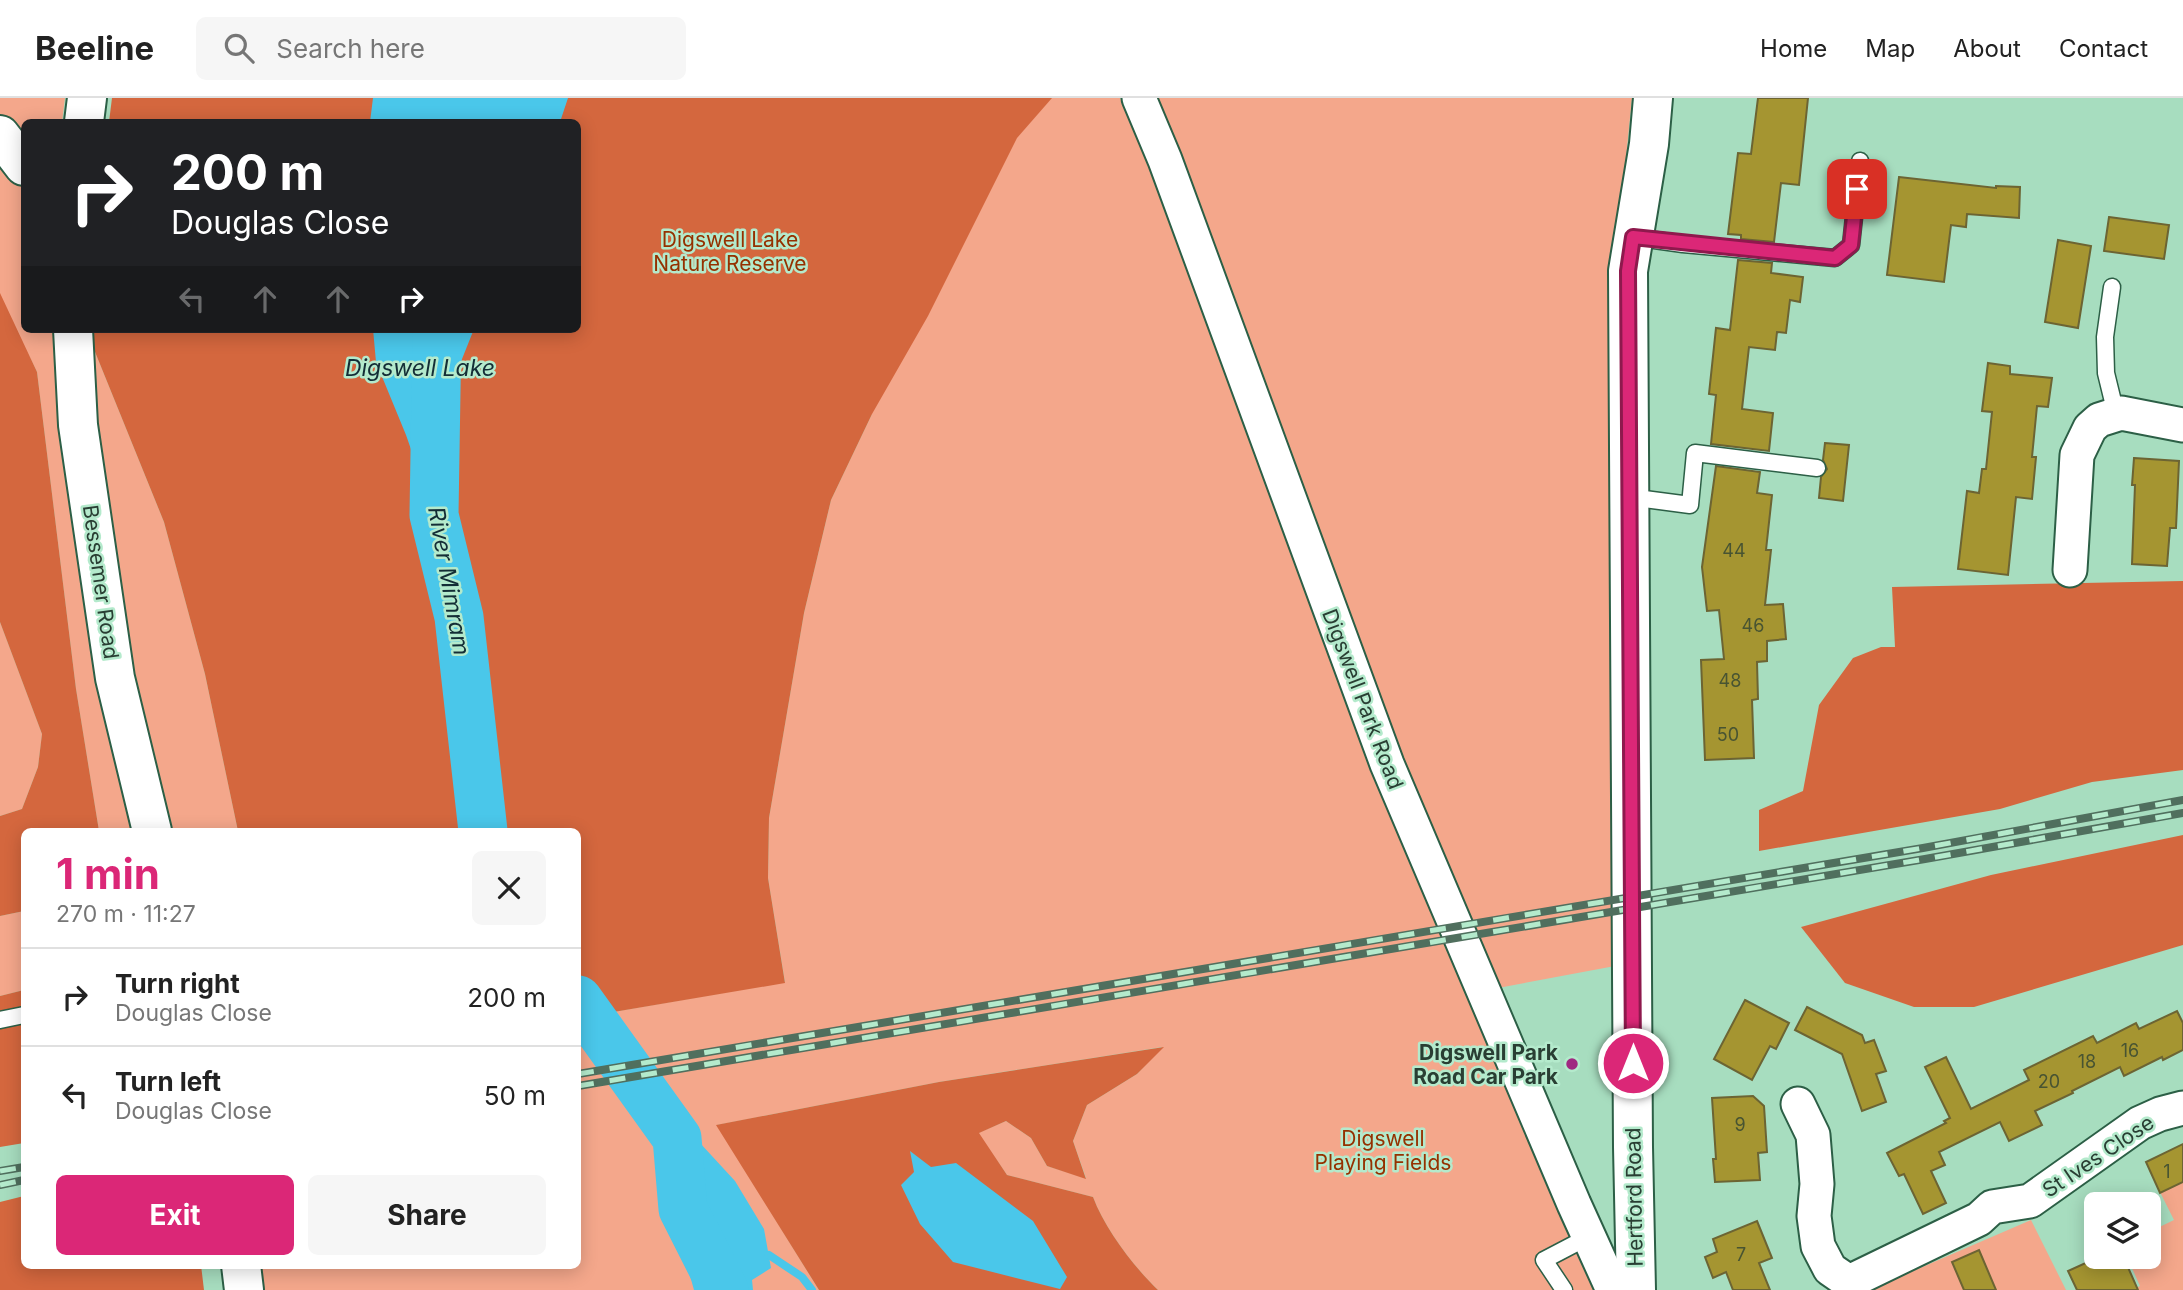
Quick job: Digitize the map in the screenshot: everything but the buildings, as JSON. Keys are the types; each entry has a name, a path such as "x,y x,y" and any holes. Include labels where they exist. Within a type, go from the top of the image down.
{"street":[{"path":"84,119 87,98"},
{"name":"Digswell Park Road","path":"1139,98 1166,160 1387,764 1510,1037 1588,1237 1613,1290"},
{"name":"Hertford Road","path":"1636,1290 1628,271 1649,144 1653,98"},
{"path":"0,135 21,162"},
{"name":"Bessemer Road","path":"73,333 78,425 115,678 151,828"},
{"path":"2070,570 2077,455 2090,428 2099,420 2116,414 2136,414 2155,421 2183,425"},
{"name":"St Ives Close","path":"1798,1104 1813,1135 1817,1185 1814,1216 1818,1246 1830,1269 1849,1282 1979,1219 1992,1207 2030,1201 2140,1123 2183,1108"},
{"path":"241,1269 244,1290"}],"lane":[{"path":"1633,237 1835,258 1851,245 1860,162"},
{"path":"2112,287 2105,337 2106,373 2116,414"},
{"path":"1629,497 1690,505 1695,453 1817,468"},
{"path":"0,1020 21,1016"},
{"path":"1564,1290 1544,1260 1588,1237"}],"green space":[{"path":"0,98 65,98 62,119 21,119 21,145 0,119"},
{"name":"Digswell Lake Nature Reserve","path":"112,98 1052,98 1017,138 928,316 872,414 831,500 804,613 769,818 768,878 785,983 581,1017 581,828 237,828 205,674 164,522 89,337 90,333 581,333 581,119 109,119"},
{"path":"209,98 1120,98 1156,177 1415,873 1467,997 1600,1290 1158,1290 1121,1247 1093,1197 1007,1175 978,1133 1006,1121 1031,1138 1047,1166 1086,1178 1073,1141 1087,1105 1137,1074 1162,1047 939,1082 717,1125 819,1290 262,1290 259,1269 581,1269 581,1017 785,982 768,878 769,818 804,613 831,500 872,414 580,680 581,119 532,119"},
{"path":"1152,98 1632,98 1614,276 1615,966 1498,988 1399,760"},
{"path":"0,152 21,176 21,333 57,333 90,643 115,761 133,828 99,828 76,689 37,372 0,297"},
{"path":"0,293 37,372 76,689 99,828 21,828 21,912 0,916 0,816 22,809 38,767 42,734 0,622"},
{"path":"89,337 164,522 205,674 237,828 167,828 102,539"},
{"path":"2183,581 2183,770 2092,782 2000,809 1759,851 1759,810 1803,791 1819,705 1853,658 1881,647 1895,647 1892,587"},
{"path":"0,622 42,734 38,767 22,809 0,816"},
{"path":"2183,835 2183,945 1974,1007 1914,1007 1845,983 1801,927 1991,875"},
{"path":"21,912 21,991 0,996 0,916"},
{"path":"21,991 21,1144 0,1147 0,996"},
{"path":"1164,1047 1137,1074 1087,1105 1073,1141 1086,1179 1047,1166 1031,1138 1006,1121 979,1133 1007,1175 1093,1197 1121,1247 1158,1290 819,1290 716,1125 939,1082"},
{"path":"2183,1182 2183,1290 2132,1290 2140,1286 2132,1269 2161,1269 2161,1226 2174,1220 2159,1190"},
{"path":"21,1197 21,1269 201,1269 204,1290 0,1290 0,1202"},
{"path":"2031,1220 2066,1290 1869,1290"}],"water":[{"path":"373,98 568,98 561,119 370,119"},
{"name":"Digswell Lake","path":"373,333 472,333 462,359 434,515 406,435 376,362"},
{"path":"700,1143 735,1181 764,1229 771,1268 752,1280 753,1290 694,1290 682,1247 668,1159 678,1148"},
{"path":"910,1151 931,1167 956,1163 1033,1221 1067,1277 1060,1289 953,1262 920,1224 901,1185 914,1172"}],"waterway":[{"name":"River Mimram","path":"437,333 434,515 459,617 483,828"},
{"name":"River Mimram","path":"581,1004 677,1138 683,1209 724,1290"},
{"path":"769,1255 802,1277 812,1290"}],"railway":[{"path":"581,1073 1923,848 2183,800"},
{"path":"581,1085 2183,813"},
{"path":"0,1171 21,1168"},
{"path":"0,1185 21,1181"}],"place":[{"name":"Digswell Park Road Car Park","path":"1572,1064"}],"route":[{"path":"1633,1063 1628,271 1633,237 1835,258 1851,245 1857,189"}],"park label":[{"name":"Digswell Playing Fields","path":"1383,1150"}]}
